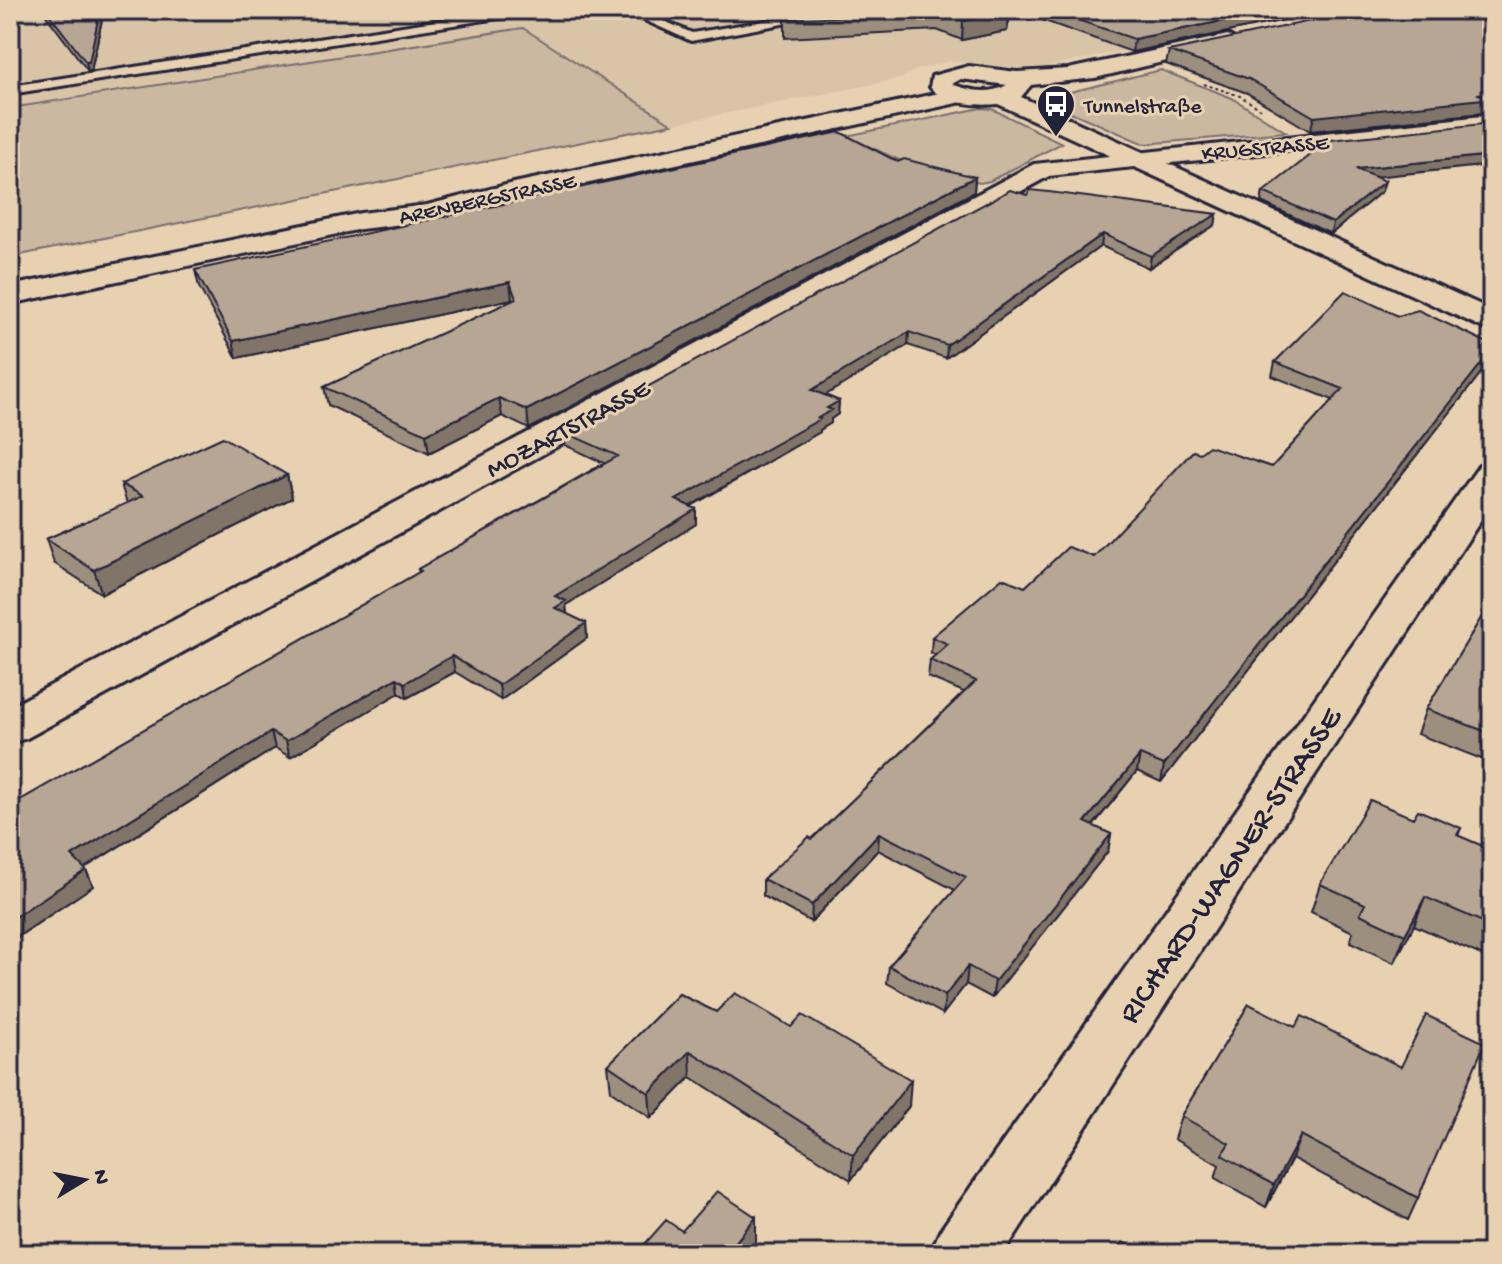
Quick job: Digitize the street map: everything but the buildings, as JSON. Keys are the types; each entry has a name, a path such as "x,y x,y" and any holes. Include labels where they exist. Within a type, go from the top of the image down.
{"street":[{"name":"ARENBERGSTRASSE","path":"10,278 359,206 404,192 500,179 952,91 1007,88 1242,38"},
{"path":"1007,88 1133,158 1492,322"},
{"name":"ARENBERGSTRASSE","path":"10,295 361,221 427,213 952,91"},
{"name":"KRUGSTRASSE","path":"1133,158 1492,122"},
{"name":"MOZARTSTRASSE","path":"10,727 1043,169 1133,158"},
{"name":"RICHARD-WAGNER-STRASSE","path":"964,1254 1492,474"}],"lane":[{"path":"10,90 530,10"},
{"path":"628,10 691,37 851,10"}],"path":[{"path":"1139,60 1240,96 1315,142"}],"shaded area":[{"path":"10,10 1319,10 1045,67 1017,68 949,61 916,70 899,79 672,124 523,28 10,108"},
{"path":"523,28 672,124 10,257 10,108"},
{"path":"1161,70 1232,98 1286,132 1144,144 1041,99"},
{"path":"981,108 992,109 1062,143 990,181 980,183 912,166 846,136"}],"place":[{"name":"Tunnelstraße","path":"1056,138"}]}
